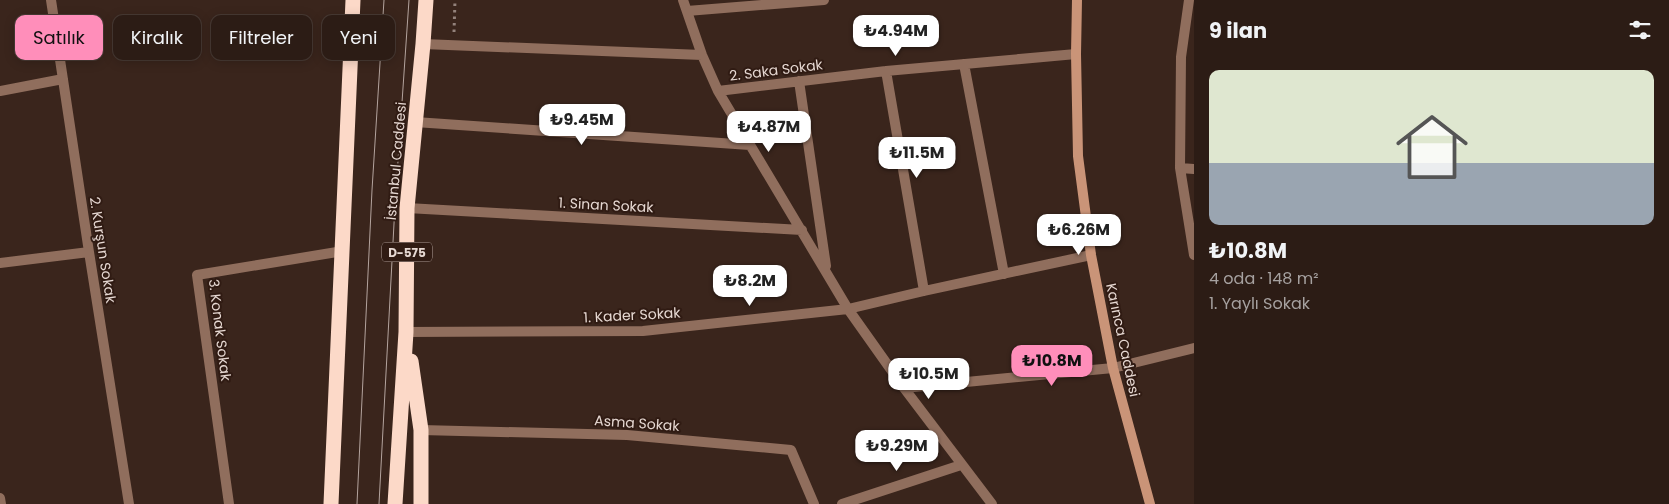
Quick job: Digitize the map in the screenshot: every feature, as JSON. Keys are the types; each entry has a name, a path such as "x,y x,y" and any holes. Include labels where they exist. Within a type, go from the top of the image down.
{"highway":[{"path":"331,504 353,0"},
{"name":"İstanbul Caddesi","path":"395,504 406,332 407,208 426,0"},
{"path":"406,332 421,430 421,504"}],"main road":[{"name":"Karınca Caddesi","path":"1077,0 1078,156 1091,255 1114,368 1150,504"}],"street":[{"name":"2. Kurşun Sokak","path":"51,0 88,252 129,504"},
{"path":"683,0 702,55 718,91 848,309 904,388 992,504"},
{"path":"687,11 824,0"},
{"path":"1189,0 1182,58 1180,168 1194,254"},
{"path":"423,44 702,55"},
{"name":"2. Saka Sokak","path":"718,91 886,71 1076,54"},
{"path":"964,64 1004,274"},
{"path":"886,71 924,291"},
{"path":"0,91 63,80"},
{"path":"799,81 827,272"},
{"path":"416,122 750,145"},
{"path":"1180,168 1194,169"},
{"name":"1. Sinan Sokak","path":"407,208 802,230"},
{"name":"3. Konak Sokak","path":"229,504 197,275 343,251"},
{"path":"0,262 88,252"},
{"name":"1. Kader Sokak","path":"406,332 643,332 848,309 1091,255"},
{"path":"904,388 1114,368 1194,348"},
{"name":"Asma Sokak","path":"421,430 627,434 791,450 814,504"},
{"path":"842,504 861,501 961,465"},
{"path":"0,498 1,504"}],"path":[{"path":"453,45 455,0"}],"tram line":[{"path":"357,504 372,190 384,0"},
{"path":"379,504 395,205 409,0"}]}
